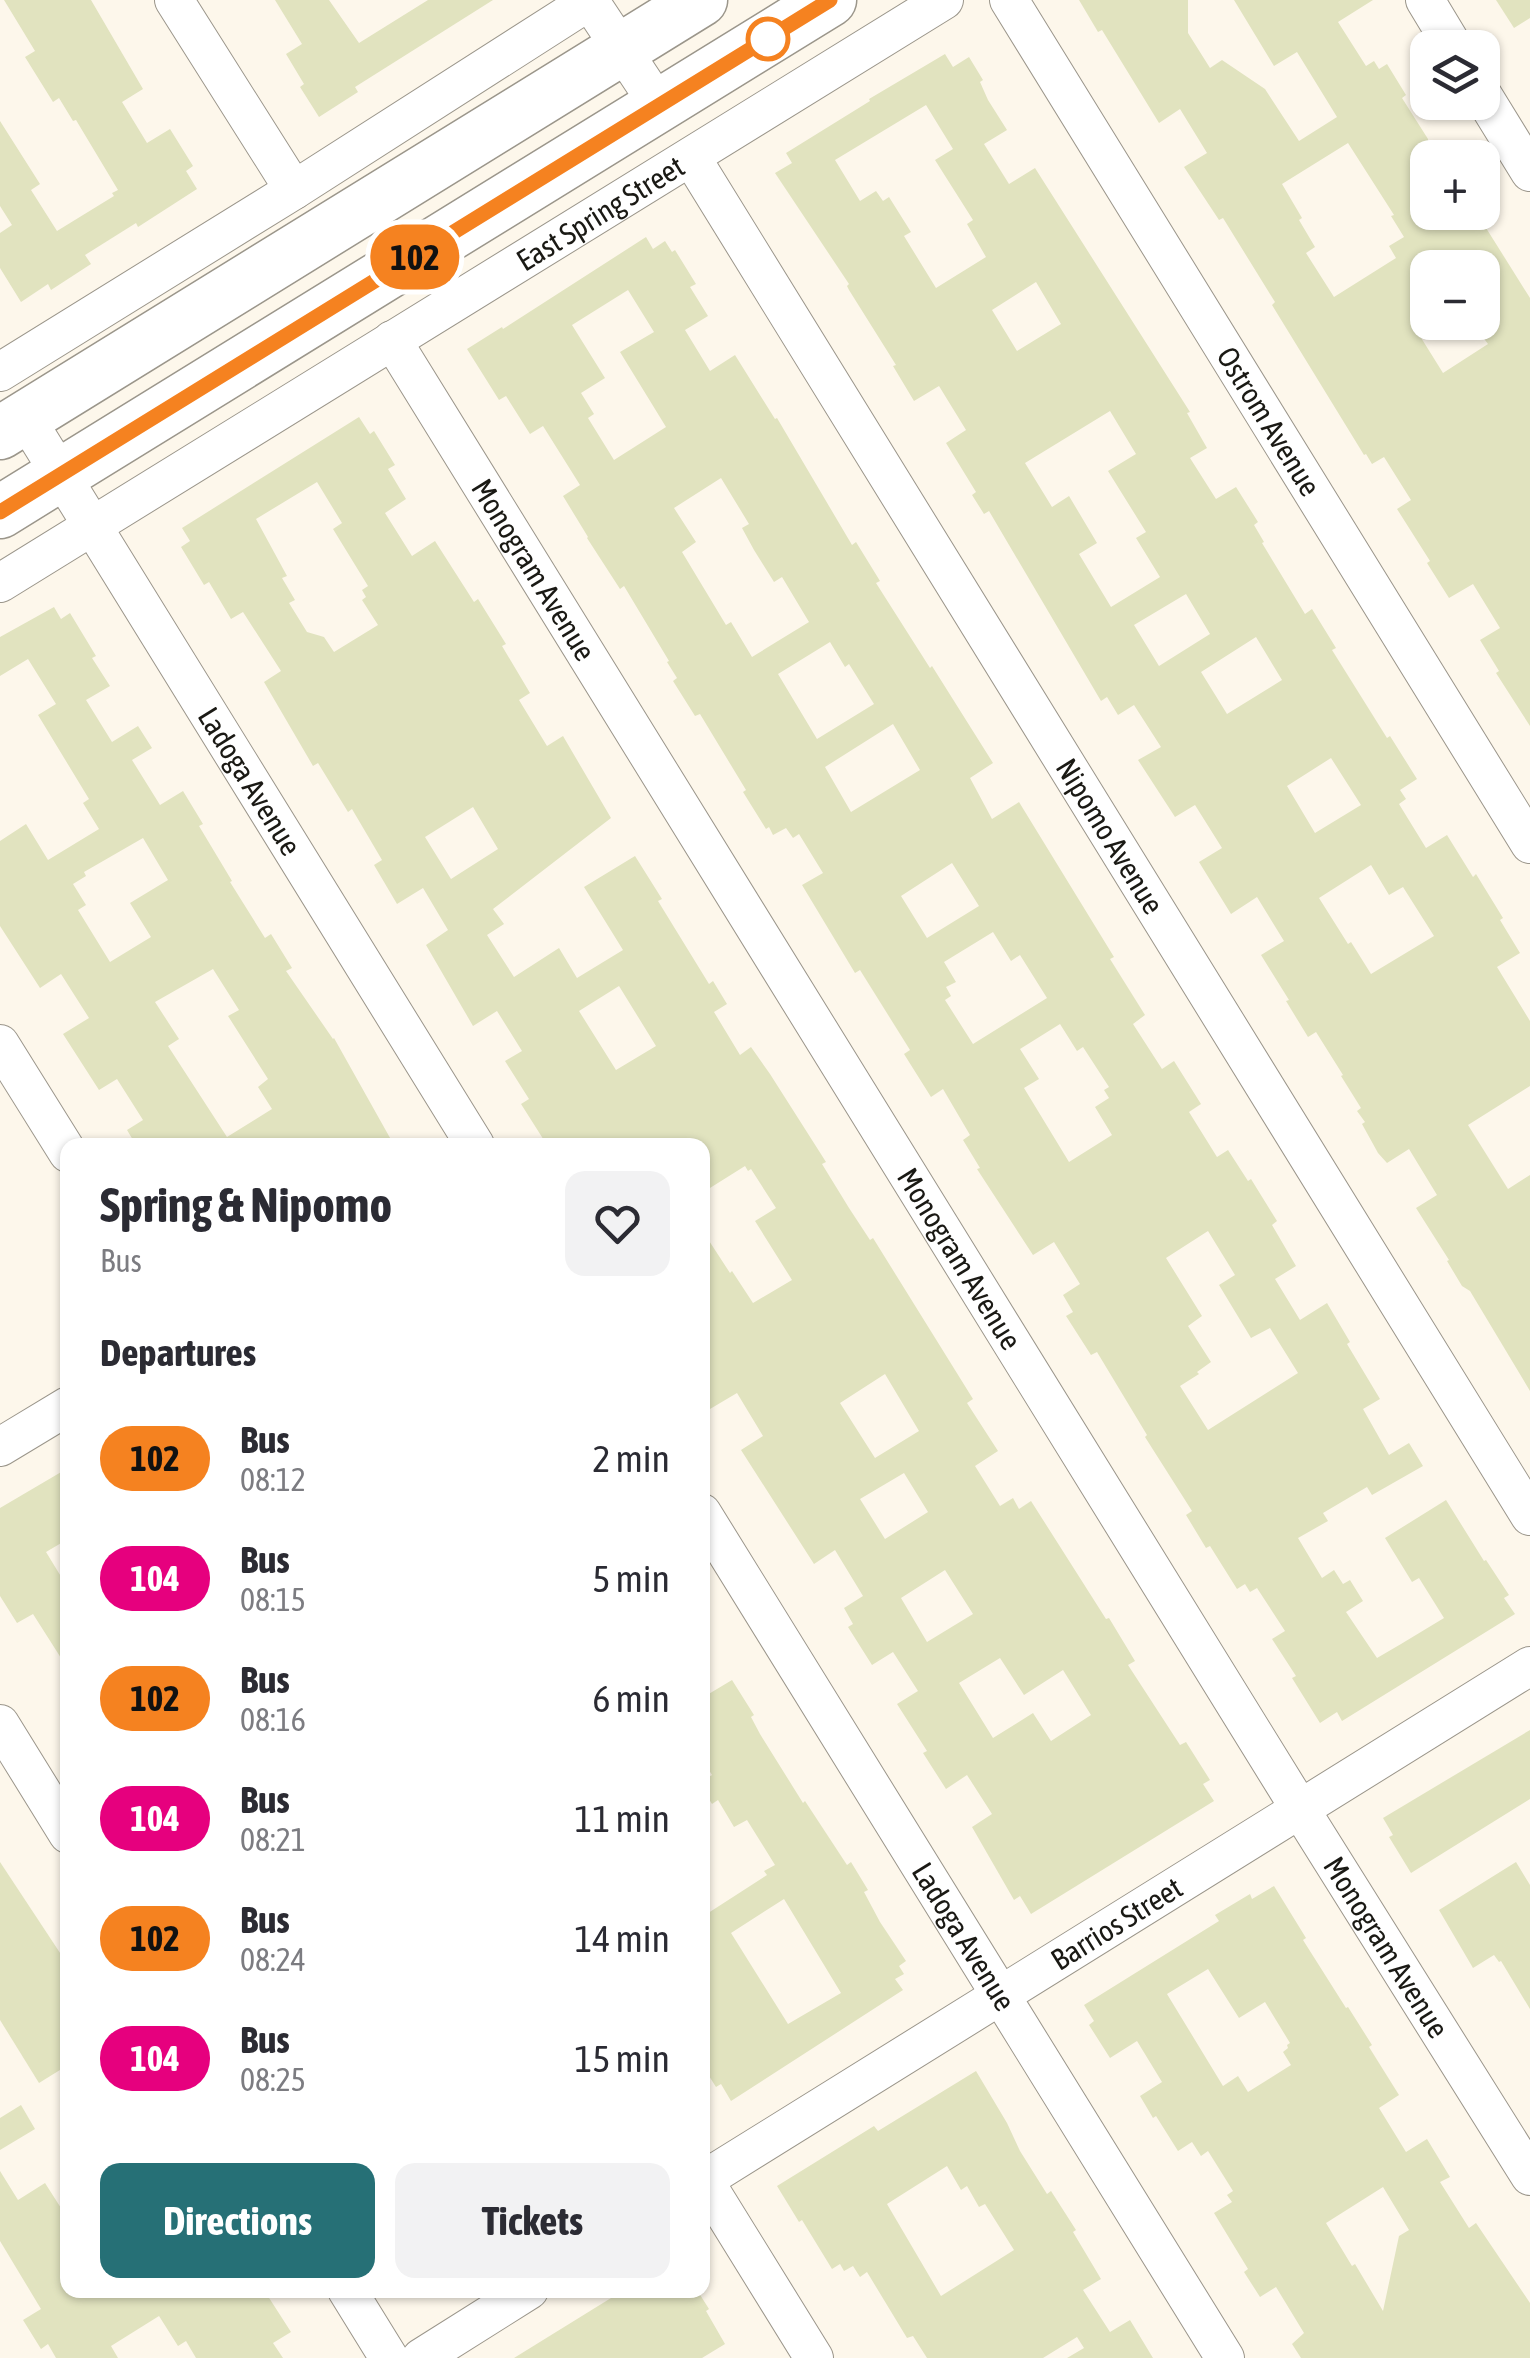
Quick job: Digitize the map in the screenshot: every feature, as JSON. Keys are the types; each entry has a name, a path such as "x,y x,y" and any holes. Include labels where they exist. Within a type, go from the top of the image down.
{"main road":[{"path":"12,425 701,0"},
{"name":"East Spring Street","path":"0,512 830,0"}],"street":[{"path":"174,0 294,190"},
{"path":"0,372 590,0 658,104"},
{"name":"East Spring Street","path":"0,583 944,0"},
{"name":"Ostrom Avenue","path":"1009,0 1530,844"},
{"path":"1424,0 1443,30"},
{"path":"1498,120 1530,172"},
{"name":"Nipomo Avenue","path":"691,157 1530,1516"},
{"name":"Monogram Avenue","path":"392,340 1530,2176"},
{"name":"Ladoga Avenue","path":"12,425 61,474 471,1138"},
{"path":"0,1044 60,1140"},
{"path":"0,1448 60,1411"},
{"name":"Ladoga Avenue","path":"710,1526 1225,2358"},
{"name":"Barrios Street","path":"710,2175 1530,1666"},
{"path":"0,1724 60,1821"},
{"path":"710,2190 814,2358"},
{"path":"353,2298 389,2358"},
{"path":"420,2358 515,2298"}],"building":[{"path":"4,0 91,0 143,89 122,102 147,143 170,129 193,166 186,171 197,189 85,255 91,264 51,290 48,284 21,302 0,268 0,233 12,225 0,206 0,121 40,184 31,190 57,231 118,190 76,120 59,98 53,102 25,57 35,51"},
{"path":"275,0 329,0 359,43 428,0 493,0 355,87 358,92 319,117 286,54 302,44"},
{"path":"1079,0 1188,0 1188,33 1210,68 1222,60 1265,89 1299,141 1337,117 1297,52 1274,66 1234,0 1373,0 1338,22 1366,66 1374,61 1379,69 1387,64 1406,95 1402,98 1410,111 1410,120 1416,120 1428,139 1410,140 1410,230 1487,230 1500,250 1410,250 1410,340 1422,340 1443,373 1488,344 1485,340 1500,340 1500,250 1530,298 1530,726 1480,640 1500,628 1473,584 1449,598 1397,509 1411,500 1384,457 1372,464 1364,455 1223,218 1219,220 1184,167 1207,153 1180,109 1159,123 1102,30 1098,32","holes":["1348,143 1394,215 1391,216 1404,237 1389,246 1396,258 1334,297 1306,253 1315,247 1282,184"]},
{"path":"1496,0 1530,0 1530,18 1514,28"},
{"path":"945,54 953,67 969,57 983,80 980,82 988,100 1007,130 984,144 1009,184 1035,168 1190,412 1187,413 1207,448 1190,458 1216,499 1236,487 1258,522 1254,525 1262,543 1305,614 1312,609 1336,648 1332,650 1417,779 1400,790 1406,799 1399,804 1426,848 1447,835 1503,918 1500,920 1520,953 1497,967 1530,1021 1530,1086 1468,1125 1508,1189 1530,1175 1530,1391 1416,1208 1437,1195 1409,1149 1387,1163 1378,1153 1343,1075 1316,1032 1308,1037 1286,1001 1289,1000 1261,955 1284,941 1257,897 1231,914 1199,862 1222,848 1195,805 1175,817 1138,760 1161,747 1134,705 1118,715 1107,697 1101,701 989,511 984,514 972,495 976,492 946,443 966,430 939,386 914,401 849,284 775,173 792,163 786,153","holes":["926,105 953,149 935,160 973,220 967,224 986,257 936,288 904,236 911,232 889,197 883,201 876,191 860,201 835,160","1036,282 1061,324 1017,351 992,310","1110,411 1136,454 1108,471 1146,532 1136,538 1160,577 1111,607 1079,554 1097,543 1069,496 1052,507 1025,463","1186,594 1210,634 1159,666 1134,625","1256,637 1282,680 1227,714 1201,672","1331,758 1361,805 1315,833 1287,786","1371,865 1389,895 1403,887 1434,936 1371,974 1351,942 1348,944 1319,898"]},
{"path":"646,237 653,249 665,241 672,252 675,250 696,284 690,287 708,316 685,330 710,371 735,355 777,418 852,545 856,542 880,581 876,583 993,763 970,778 992,819 1019,802 1145,1015 1133,1024 1162,1069 1174,1061 1201,1104 1189,1112 1217,1157 1228,1150 1277,1221 1272,1225 1296,1266 1275,1279 1300,1320 1327,1303 1380,1399 1363,1409 1389,1455 1409,1443 1423,1466 1372,1495 1367,1487 1323,1513 1328,1521 1298,1538 1322,1578 1334,1570 1343,1584 1350,1580 1363,1601 1346,1612 1377,1658 1444,1618 1419,1578 1412,1582 1385,1538 1446,1500 1509,1595 1504,1598 1515,1614 1342,1721 1337,1712 1320,1723 1272,1639 1285,1631 1257,1588 1250,1592 1245,1584 1237,1589 1210,1546 1206,1548 1186,1515 1192,1511 1097,1352 1091,1355 1066,1316 1073,1312 1063,1295 1080,1284 1054,1242 1033,1255 977,1169 980,1168 963,1140 970,1135 943,1089 931,1097 904,1054 910,1050 860,970 855,973 802,885 823,873 799,834 793,838 786,828 773,835 769,827 766,829 700,714 695,716 673,681 677,678 669,661 624,586 620,589 563,496 580,485 543,426 530,434 506,396 499,400 467,349","holes":["628,290 654,332 620,352 666,427 614,460 588,418 594,414 581,393 605,378 572,325","721,478 749,524 742,528 754,550 774,582 782,577 809,622 752,657 731,622 726,625 682,552 696,542 674,508","830,642 874,704 817,739 778,674","893,724 920,770 851,812 825,767","952,863 979,906 927,938 901,896","993,932 1011,961 1020,955 1047,998 973,1044 945,1000 951,996 946,987 956,982 944,962","1060,1024 1077,1051 1083,1047 1109,1087 1104,1090 1109,1098 1095,1107 1112,1135 1069,1162 1024,1088 1039,1079 1020,1049","1208,1231 1235,1275 1219,1285 1251,1338 1270,1328 1298,1373 1208,1430 1180,1386 1211,1362 1188,1326 1202,1316 1166,1258"]},
{"path":"359,417 370,434 374,431 395,465 388,469 406,499 385,513 412,556 435,541 474,602 478,599 530,693 519,700 547,746 563,736 611,818 493,909 504,924 487,935 514,977 559,948 577,978 623,950 584,887 635,856 709,984 713,981 727,1004 714,1012 740,1055 751,1047 770,1074 826,1162 822,1164 849,1208 870,1240 873,1238 973,1399 967,1403 998,1451 975,1466 1000,1506 1013,1498 1019,1509 1031,1501 1135,1661 1128,1665 1180,1745 1186,1742 1210,1780 1203,1784 1214,1801 1031,1914 1020,1896 1014,1900 972,1827 992,1814 967,1775 946,1789 897,1704 918,1691 893,1652 872,1665 848,1627 853,1624 844,1608 863,1596 835,1550 814,1564 741,1450 763,1436 737,1393 710,1409 710,1242 753,1303 792,1280 755,1221 776,1208 751,1169 748,1171 745,1166 710,1188 710,1138 543,1138 521,1104 529,1099 505,1061 522,1051 497,1011 473,1026 426,945 448,930 423,888 397,904 374,865 382,860 352,809 348,812 318,763 313,766 264,682 281,671 243,612 231,619 209,582 204,585 181,547 190,541 182,528","holes":["317,482 342,523 333,529 368,586 362,590 366,597 362,600 378,625 334,652 324,637 307,632 289,603 295,600 282,578 287,576 256,519","473,807 498,849 451,879 425,837","619,986 656,1046 616,1070 579,1011","885,1374 919,1431 875,1458 840,1403","904,1473 928,1512 885,1539 860,1499","945,1570 973,1614 927,1642 901,1598","1000,1658 1024,1695 1063,1670 1091,1715 1051,1741 1033,1713 993,1738 959,1683"]},
{"path":"54,607 61,619 70,613 110,686 86,700 112,742 138,726 152,748 132,760 160,805 183,791 230,882 265,938 271,934 292,968 286,971 334,1038 390,1138 132,1138 127,1130 143,1120 117,1079 99,1090 63,1034 89,1018 61,974 40,988 0,926 0,841 26,824 48,860 99,829 83,803 89,799 38,715 56,704 28,659 0,676 0,637","holes":["143,838 168,880 130,903 151,937 110,962 78,910 86,905 73,884 86,876 84,872","213,969 239,1010 228,1016 268,1079 258,1087 272,1109 227,1137 168,1046 179,1039 155,1002"]},
{"path":"60,1473 60,1544 46,1552 60,1575 60,1656 33,1614 17,1623 0,1596 0,1508"},
{"path":"732,1680 803,1803 847,1865 851,1862 868,1890 864,1892 880,1922 906,1961 899,1966 904,1974 895,1979 903,1990 731,2101 721,2084 716,2087 710,2078 710,1912 767,1875 764,1871 775,1865 747,1820 734,1827 718,1800 712,1804 710,1693","holes":["784,1899 841,1993 788,2024 731,1933"]},
{"path":"1530,1730 1530,1799 1411,1873 1389,1837 1393,1835 1383,1818"},
{"path":"0,1862 60,1953 60,2070 39,2083 0,2020"},
{"path":"1516,1862 1530,1885 1530,2009 1494,1955 1473,1968 1439,1910"},
{"path":"1274,1886 1399,2095 1379,2108 1406,2152 1427,2139 1450,2177 1440,2182 1469,2228 1476,2223 1530,2303 1530,2358 1301,2358 1292,2344 1304,2333 1276,2287 1260,2297 1214,2213 1232,2202 1227,2195 1233,2191 1208,2151 1201,2156 1192,2142 1178,2151 1156,2116 1153,2118 1140,2096 1162,2082 1137,2041 1110,2058 1089,2025 1094,2021 1084,2005 1219,1921 1215,1915 1250,1894 1252,1899","holes":["1208,1969 1239,2018 1265,2002 1290,2043 1283,2052 1291,2065 1248,2092 1238,2076 1223,2086 1167,1994","1383,2187 1409,2230 1399,2236 1383,2311 1326,2223"]},
{"path":"976,2071 1047,2194 1051,2191 1076,2230 1073,2232 1101,2279 1083,2290 1110,2332 1130,2320 1153,2358 1067,2358 1084,2348 1077,2337 1043,2358 927,2358 913,2336 907,2338 867,2272 860,2277 853,2266 844,2271 840,2264 832,2269 777,2186 874,2126 878,2131","holes":["947,2166 961,2190 967,2186 979,2207 985,2204 1014,2250 941,2296 887,2204"]},
{"path":"21,2105 35,2129 0,2150 0,2118"},
{"path":"0,2171 18,2200 45,2183 60,2206 60,2298 269,2298 291,2332 273,2343 283,2358 196,2358 186,2341 178,2346 159,2316 111,2346 118,2358 56,2358 48,2344 41,2349 23,2320 41,2309 0,2241"},
{"path":"611,2298 702,2298 725,2344 702,2358 514,2358"}],"bus line":[{"name":"102","path":"0,512 830,0"}]}
